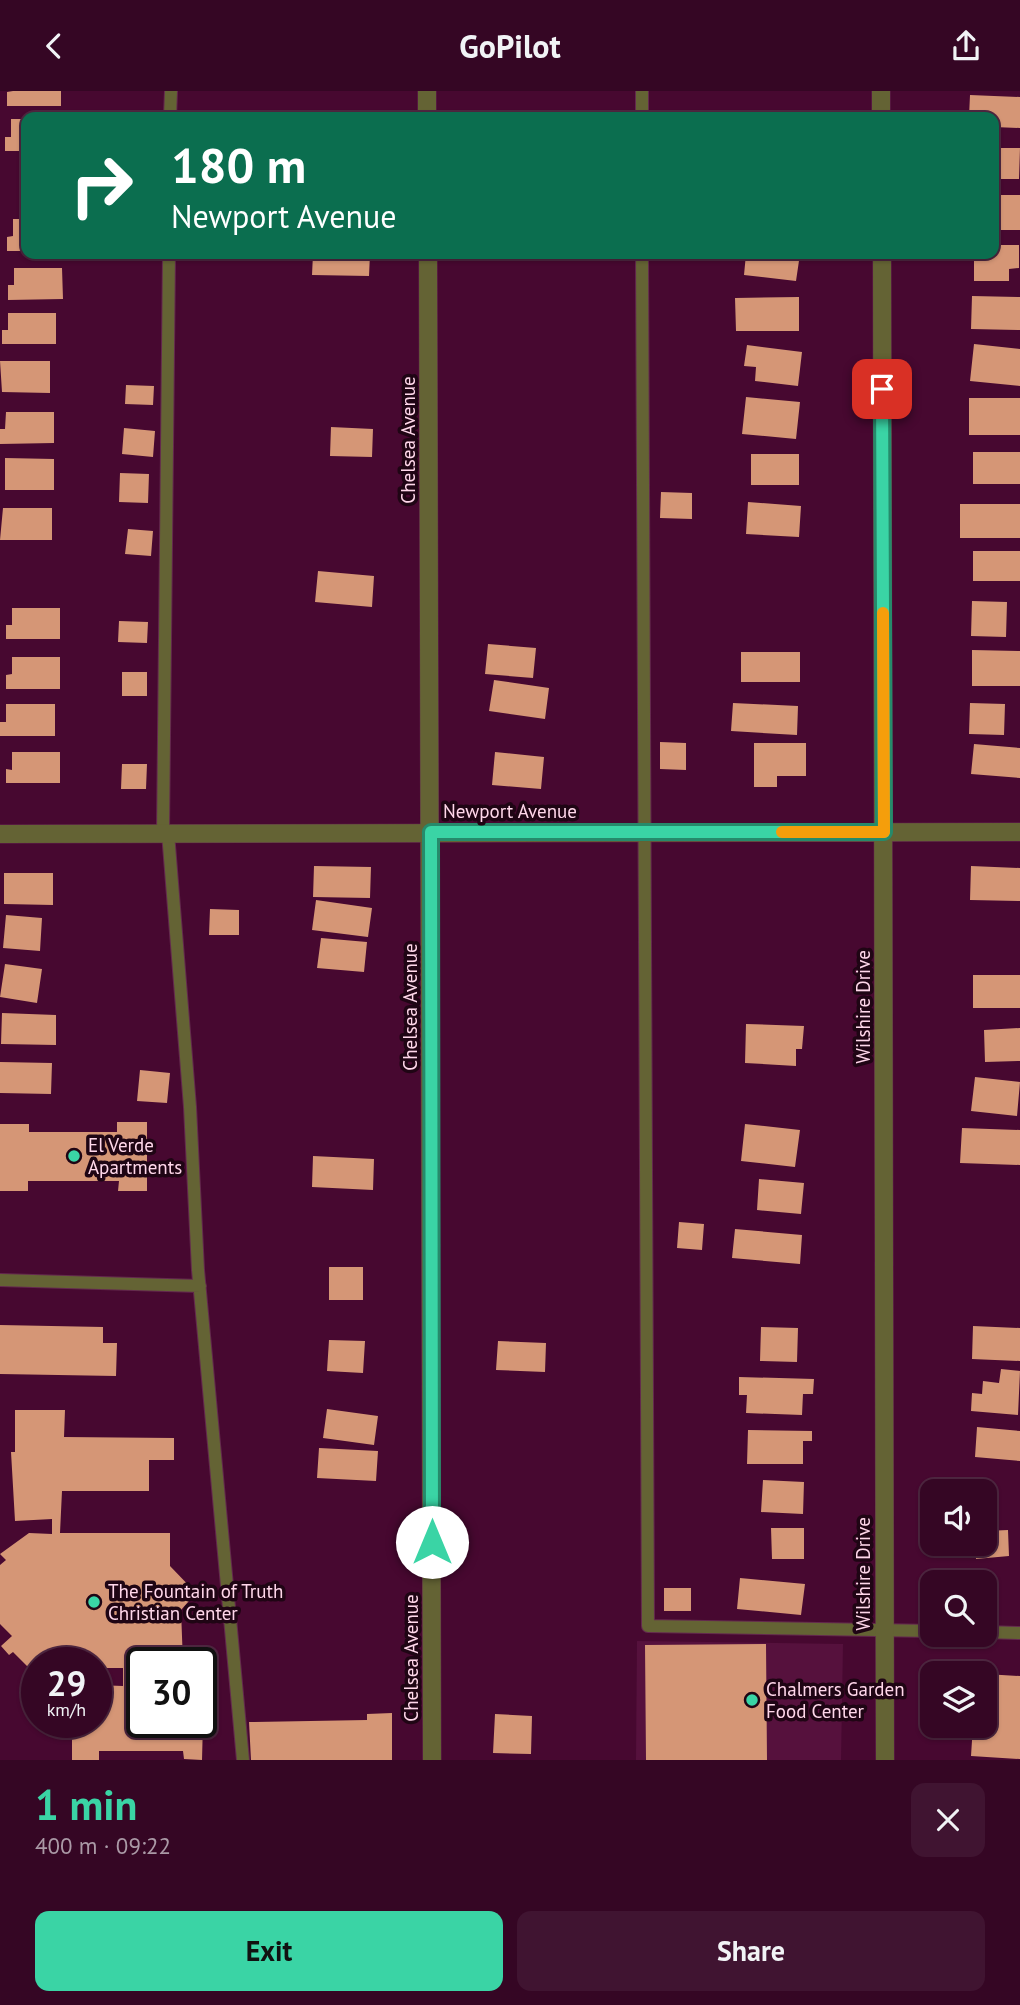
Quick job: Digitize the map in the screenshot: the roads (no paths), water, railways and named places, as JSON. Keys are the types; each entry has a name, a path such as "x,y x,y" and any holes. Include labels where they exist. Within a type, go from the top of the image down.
{"street":[{"path":"427,91 427,112"},
{"path":"881,91 881,112"},
{"name":"Chelsea Avenue","path":"428,259 432,1760"},
{"name":"Wilshire Drive","path":"882,259 885,1760"},
{"name":"Newport Avenue","path":"0,834 1020,832"}],"lane":[{"path":"170,91 170,112"},
{"path":"642,91 642,112"},
{"path":"169,259 166,833 200,1286 243,1760"},
{"path":"642,259 648,1626 920,1631"},
{"path":"0,1280 200,1286"},
{"path":"997,1632 1020,1633"}],"place":[{"name":"El Verde Apartments","path":"74,1156"},
{"name":"The Fountain of Truth Christian Center","path":"94,1602"},
{"name":"Chalmers Garden Food Center","path":"752,1700"}]}
